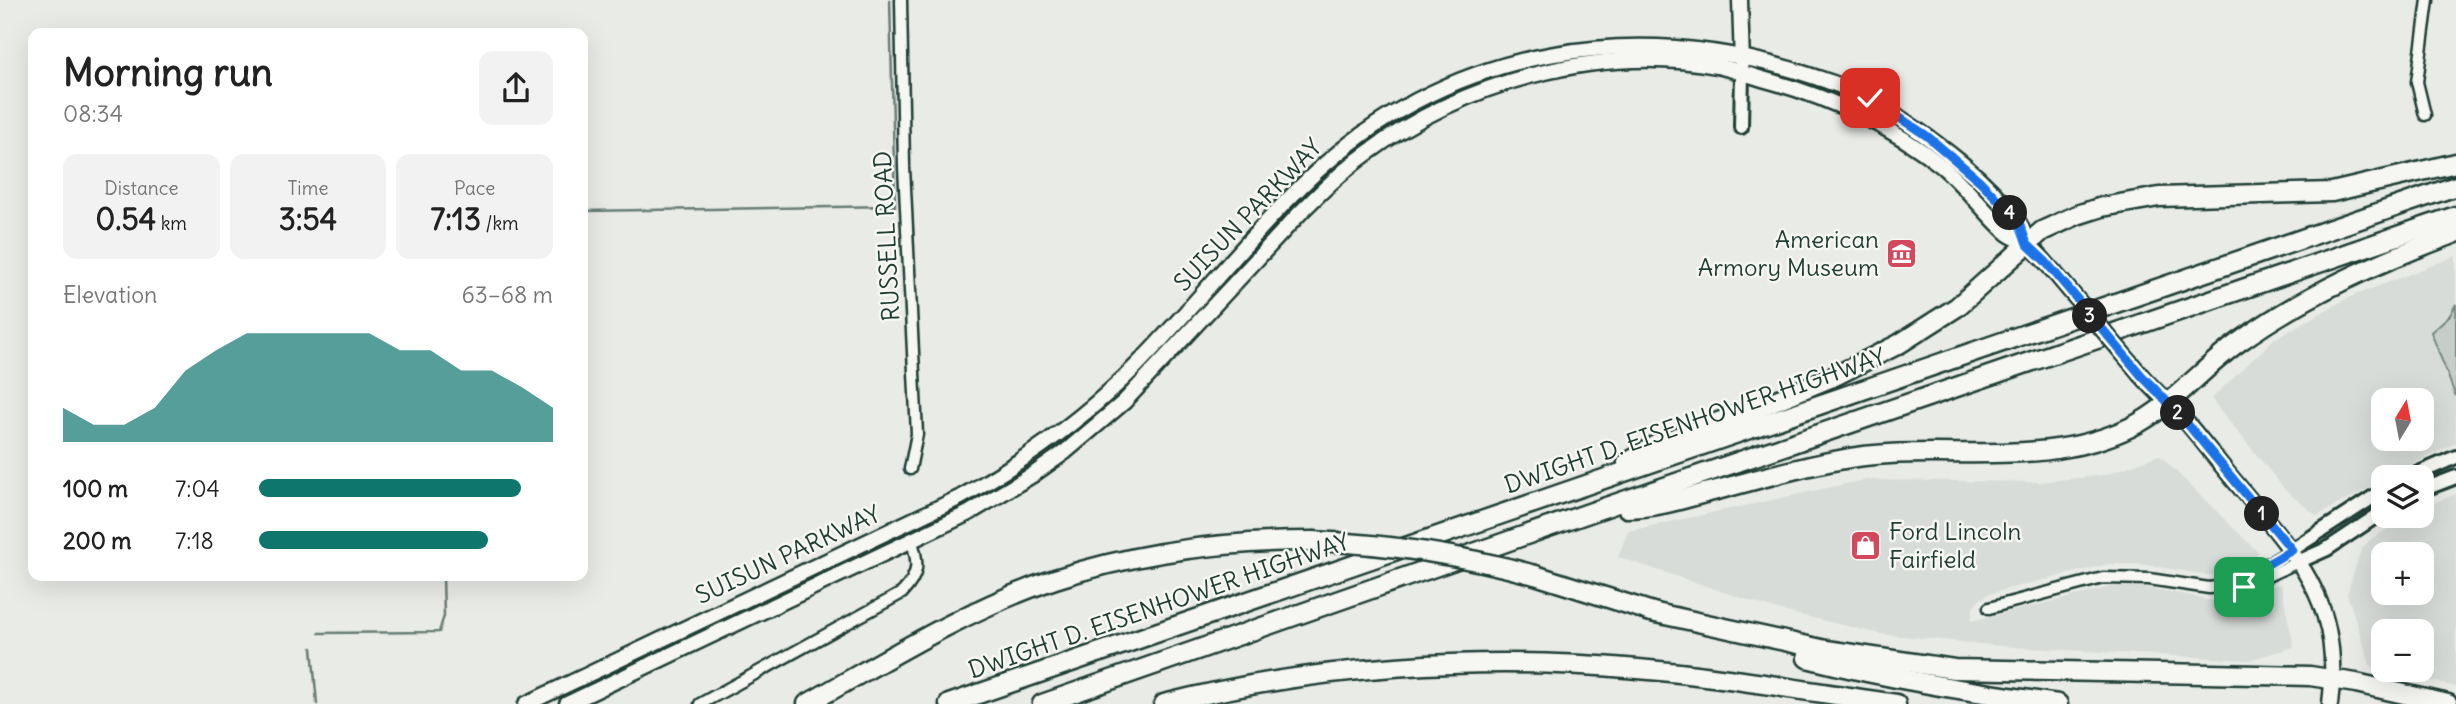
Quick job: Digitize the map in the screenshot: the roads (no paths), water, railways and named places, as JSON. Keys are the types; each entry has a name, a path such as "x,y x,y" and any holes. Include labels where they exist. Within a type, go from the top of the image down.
{"highway":[{"path":"1599,480 1656,444 1823,381 1899,344 1956,307 2042,231 2077,215 2130,201 2214,195 2332,192 2456,163"},
{"name":"DWIGHT D. EISENHOWER HIGHWAY","path":"949,704 2456,186"},
{"path":"1042,704 1606,507 2456,216"},
{"path":"1606,507 1635,508 1665,504 1839,460 1875,455 2028,453 2094,441 2129,428 2152,415 2240,341 2302,302 2368,270 2456,233"},
{"path":"807,704 939,629 1011,596 1054,580 1139,557 1192,548 1248,542 1313,541 1425,550 1480,561 1535,575 1761,646 1833,664 1974,692 2058,704"},
{"path":"1647,611 1826,650 1954,668 2311,676 2448,704"},
{"path":"1164,704 1280,681 1381,668 1512,663 1640,669 1896,704"},
{"path":"1640,669 1814,704"}],"main road":[{"path":"1740,0 1742,72"},
{"name":"SUISUN PARKWAY","path":"526,704 961,498 1025,459 1084,415 1139,364 1283,205 1315,174 1356,139 1405,109 1432,94 1486,72 1527,60 1572,51 1647,46 1741,55 1794,70 1870,98 1952,155 1989,201 1996,220 2007,233 2027,244 2054,272 2296,556 2320,604 2327,626 2333,679 2330,704"},
{"name":"SUISUN PARKWAY","path":"567,704 912,541 1002,495 1095,428 1151,376 1327,186 1366,154 1413,124 1491,89 1553,69 1615,61 1674,61 1742,72 1819,97 1893,134 1989,201 2008,210 2019,222 2027,244"}],"street":[{"name":"RUSSELL ROAD","path":"901,0 904,167 917,434 910,469"},
{"path":"2425,115 2417,82 2428,0"},
{"path":"1741,127 1742,72"},
{"path":"2434,466 2456,457"},
{"path":"2434,485 2456,477"},
{"path":"1989,608 2103,579 2148,579 2208,588 2231,585 2244,587 2296,556 2371,500"},
{"path":"2296,556 2327,548 2371,519"},
{"path":"700,704 902,593 915,575 918,561 912,541"}],"waterway":[{"path":"588,211 895,206 890,0"},
{"path":"319,633 439,632 444,616 443,581"},
{"path":"312,648 317,704"}],"place":[{"name":"American Armory Museum","path":"1902,254"},
{"name":"Ford Lincoln Fairfield","path":"1866,546"}]}
